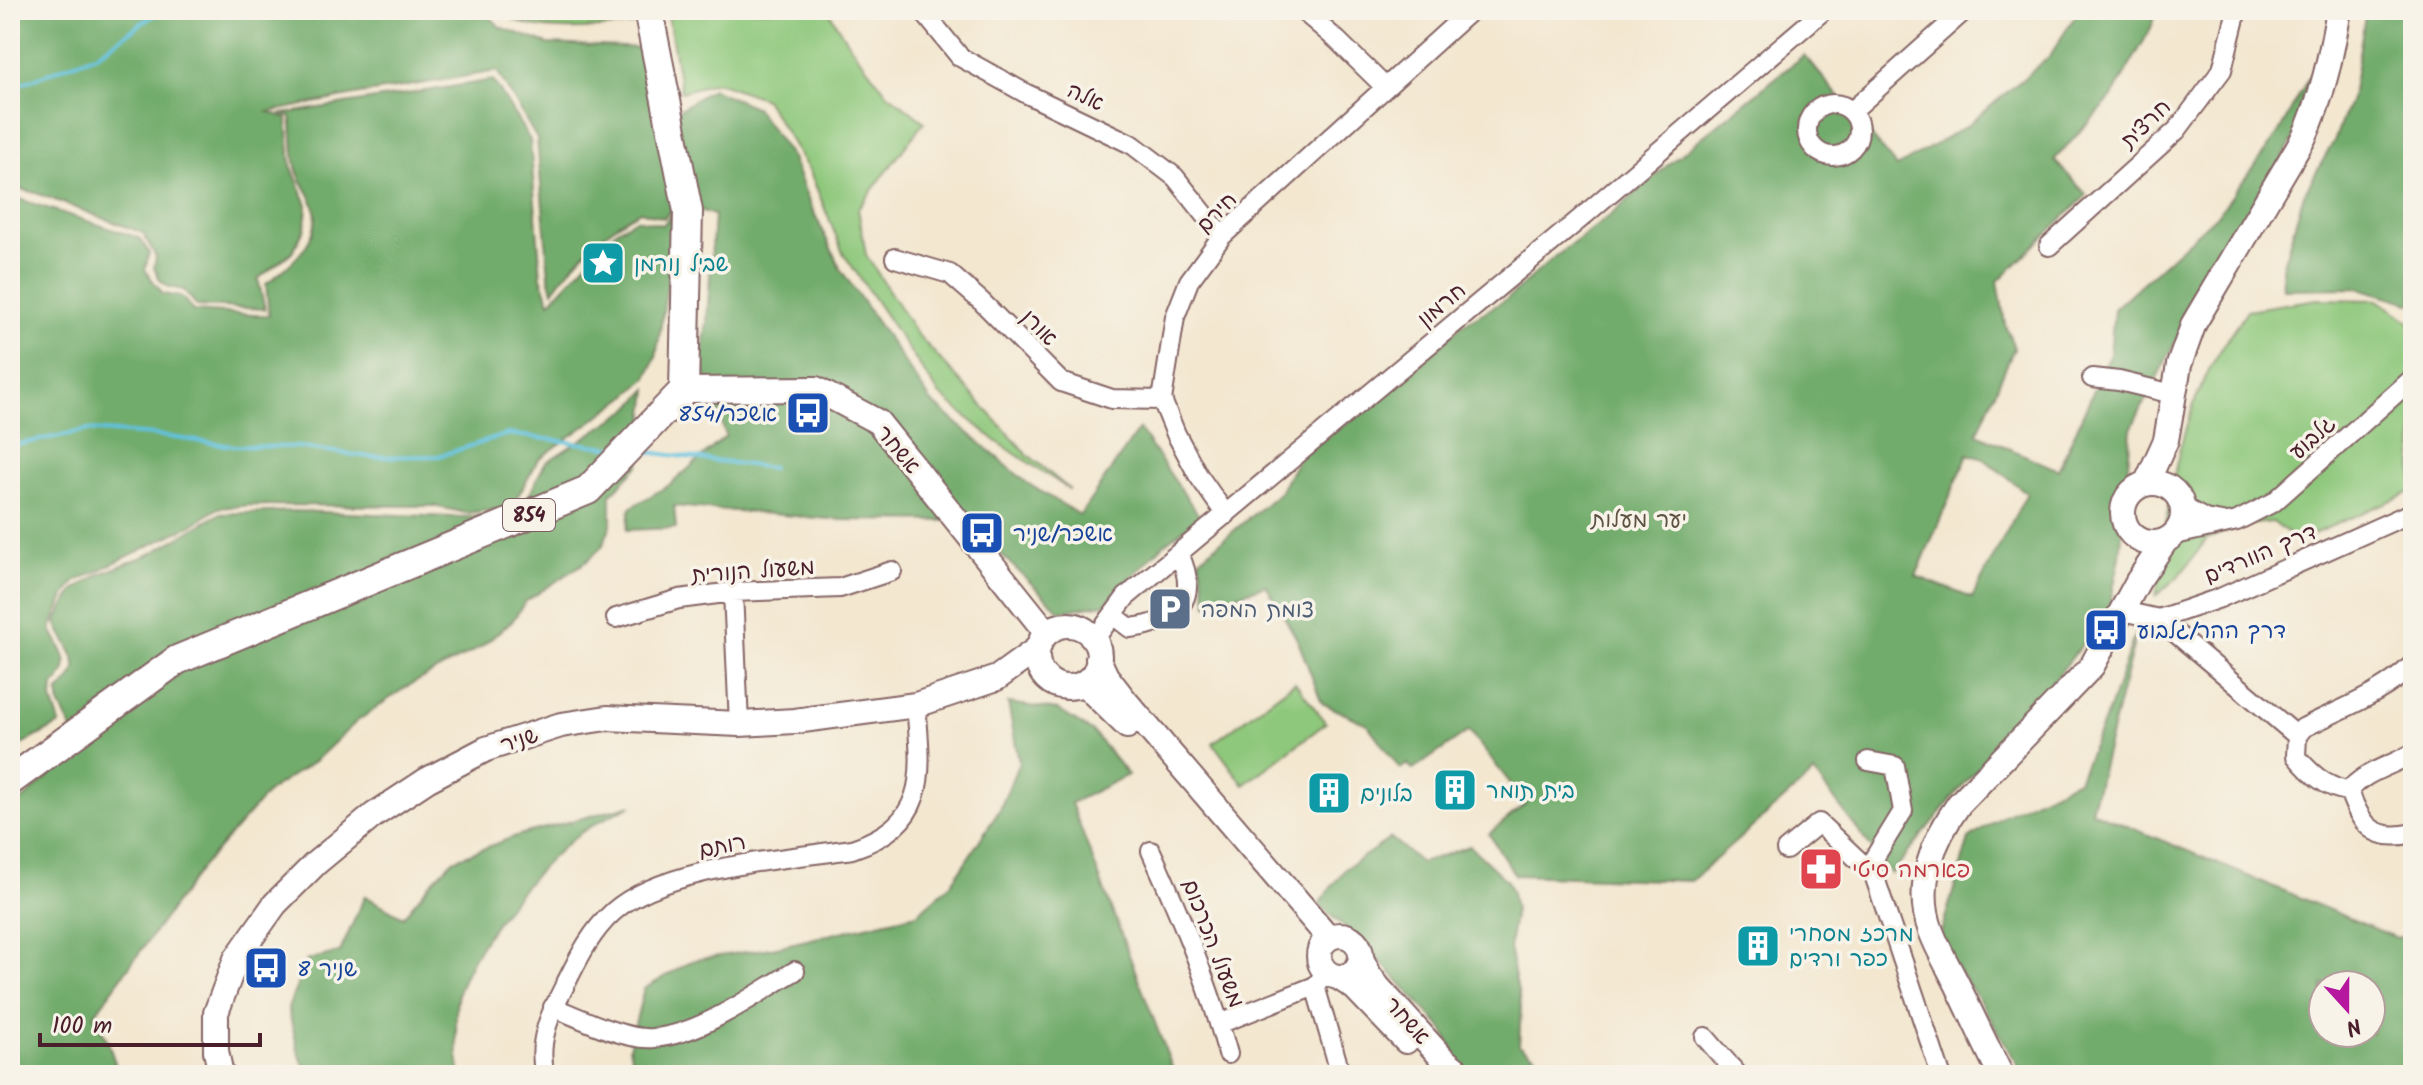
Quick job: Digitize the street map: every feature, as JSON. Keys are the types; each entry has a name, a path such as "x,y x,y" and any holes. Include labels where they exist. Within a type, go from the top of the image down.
{"main road":[{"path":"648,10 688,211 684,390"},
{"path":"2146,484 2166,440 2173,394 2186,341 2194,323 2316,113 2339,10"},
{"name":"אשחר","path":"684,390 816,389 878,422 1042,641"},
{"name":"854","path":"10,781 177,660 588,490 684,390"},
{"path":"2001,1075 1930,929 1924,899 1927,871 1942,828 1959,804 2092,666 2135,587 2184,517 2166,440"},
{"path":"2135,587 2138,560 2123,513 2124,503 2129,494 2146,484 2155,483 2178,498"},
{"path":"2129,532 2146,543 2170,538"},
{"path":"1055,628 1081,628 1096,650 1091,677 1083,683 1065,687 1047,680 1037,662 1042,641 1055,628"},
{"name":"שניר","path":"997,678 1042,641"},
{"name":"אשחר","path":"1096,650 1106,676 1326,965"},
{"name":"שניר","path":"221,1075 216,1051 216,1013 236,959 275,904 316,863 374,815 427,780 486,749 561,725 607,718 739,724 795,721 916,705 997,678 1047,680"},
{"name":"אשחר","path":"1083,683 1140,739 1326,965 1355,988 1441,1075"},
{"name":"אשחר","path":"1326,965 1342,935 1359,945 1361,958 1378,987 1444,1060 1463,1075"},
{"path":"1326,965 1356,970 1361,958"}],"street":[{"name":"אלה","path":"922,10 960,57 1025,93 1133,145 1175,177 1222,236"},
{"path":"1302,10 1385,87"},
{"name":"חירם","path":"1162,400 1179,305 1189,281 1222,236 1471,10"},
{"name":"חרמון","path":"1096,650 1113,615 1126,597 1581,218 1824,10"},
{"path":"1852,111 1965,10"},
{"name":"חרצית","path":"2049,246 2177,130 2222,70 2237,10"},
{"name":"אורן","path":"895,258 950,274 1061,382 1112,399 1162,400"},
{"path":"2092,378 2173,394"},
{"name":"גלבוע","path":"2170,538 2237,521 2274,502 2413,378"},
{"path":"1162,400 1198,475 1226,515"},
{"path":"2178,498 2205,519 2221,523 2237,521"},
{"name":"דרך הוורדים","path":"2159,619 2220,598 2411,519"},
{"path":"1113,615 1130,628 1147,626 1166,618 1182,605 1189,585 1179,554"},
{"name":"משעול הנורית","path":"616,618 679,599 733,592 840,588 892,571"},
{"path":"733,592 739,724"},
{"path":"2123,611 2159,619 2297,736"},
{"path":"2349,791 2333,789 2304,766 2296,756 2297,736 2303,728 2386,687 2413,664"},
{"name":"רותם","path":"545,1075 542,1040 553,1007 590,938 614,911 643,892 693,875 852,849 877,841 898,825 915,798 922,766 916,705"},
{"path":"2349,791 2355,782 2413,753"},
{"path":"1868,761 1895,766 1903,811 1868,868"},
{"path":"2349,791 2359,818 2375,833 2413,833"},
{"path":"1786,850 1819,823 1874,875 1941,1075"},
{"name":"משעול הכרכום","path":"1151,851 1178,912 1228,1054"},
{"path":"1219,1024 1326,965 1341,1075"},
{"path":"553,1007 626,1034 653,1039 717,1016 795,971"},
{"path":"1705,1037 1738,1075"}],"green space":[{"path":"10,10 483,10 500,27 548,44 646,48 661,121 712,89 755,107 792,158 841,270 931,401 1027,483 1080,515 1139,429 1200,517 1165,543 1105,604 1060,611 966,521 842,520 674,506 676,528 627,530 630,508 671,484 726,436 701,362 707,322 714,215 678,203 664,218 640,211 592,246 553,291 549,276 537,139 497,71 360,94 269,112 287,118 291,165 307,205 305,228 293,251 258,279 265,309 197,306 184,290 169,287 160,280 154,268 156,257 143,233 36,193 10,187"},
{"path":"501,10 630,10 633,25 545,28 512,19"},
{"path":"667,10 828,10 846,40 886,92 924,122 858,209 866,255 916,333 1027,454 1070,490 996,441 939,394 843,253 810,172 765,99 717,82 681,92"},
{"name":"יער מעלות","path":"2079,10 2158,10 2112,97 2054,160 2087,195 1998,281 2005,324 2014,348 1977,434 2058,470 2110,354 2114,309 2219,213 2278,134 2318,60 2302,124 2172,348 2131,429 2120,557 2109,608 2057,677 1891,874 1814,773 1691,881 1515,875 1489,834 1526,803 1469,731 1413,770 1408,764 1400,769 1367,724 1322,703 1298,641 1266,585 1208,605 1199,560 1280,492 1299,457 1387,394 1462,325 1507,299 1804,55 1897,167 1968,125 2049,57","holes":["1968,454 1984,459 2027,493 1972,598 1916,576"]},
{"path":"2366,10 2413,10 2413,304 2359,288 2283,289 2282,268 2304,194 2334,141 2353,91"},
{"path":"493,80 530,140 541,277 550,302 617,230 636,219 663,225 672,214 673,248 656,357 647,378 539,459 511,508 466,513 434,506 253,505 218,508 194,524 75,582 63,599 51,629 66,665 53,686 52,699 60,724 10,751 10,196 140,238 149,253 145,270 163,294 182,297 193,311 269,316 266,284 304,249 315,227 316,215 296,167 291,117 283,114"},
{"path":"2317,299 2378,300 2413,324 2413,491 2297,541 2273,522 2242,525 2207,539 2180,575 2156,596 2173,479 2188,422 2210,368 2247,310"},
{"path":"648,389 639,465 611,494 611,525 602,547 587,561 525,602 513,620 481,647 406,687 356,722 316,760 269,791 201,868 94,1015 108,1042 119,1075 10,1075 10,811 81,747 60,706 58,692 68,683 75,666 71,651 56,623 75,590 98,575 150,554 219,514 295,511 453,517 523,516 523,508 545,463 629,409"},
{"path":"2142,612 2091,811 2397,938 2413,933 2413,1075 2024,1075 1982,1004 1938,942 1969,839 2004,815 2078,780 2110,707"},
{"path":"1295,682 1326,723 1244,785 1213,743"},
{"path":"1008,703 1058,710 1093,732 1128,775 1071,803 1175,1075 635,1075 629,1047 644,989 694,960 777,947 917,914 951,884 1000,809 1019,762"},
{"path":"632,805 578,835 561,849 509,905 479,948 457,998 456,1032 461,1075 308,1075 299,1054 288,1008 307,960 340,952 365,896 403,917 453,860 519,835"},
{"path":"1391,838 1421,863 1470,846 1507,881 1515,909 1509,948 1521,1006 1519,1045 1565,1075 1470,1075 1442,1028 1382,963 1319,904 1345,869"}],"waterway":[{"path":"10,88 96,55 161,10"},
{"path":"10,446 88,430 234,446 298,447 370,457 439,456 508,434 615,448"},
{"path":"639,451 772,468"}],"place":[{"name":"שביל נורמן","path":"603,263"},
{"name":"אשכר/854","path":"808,413"},
{"name":"אשכר/שניר","path":"982,533"},
{"name":"צומת המפה","path":"1170,609"},
{"name":"דרך ההר/גלבוע","path":"2106,630"},
{"name":"בית תומר","path":"1455,790"},
{"name":"בלונים","path":"1329,793"},
{"name":"פארמה סיטי","path":"1821,869"},
{"name":"מרכז מסחרי כפר ורדים","path":"1758,946"},
{"name":"שניר 8","path":"266,968"}]}
